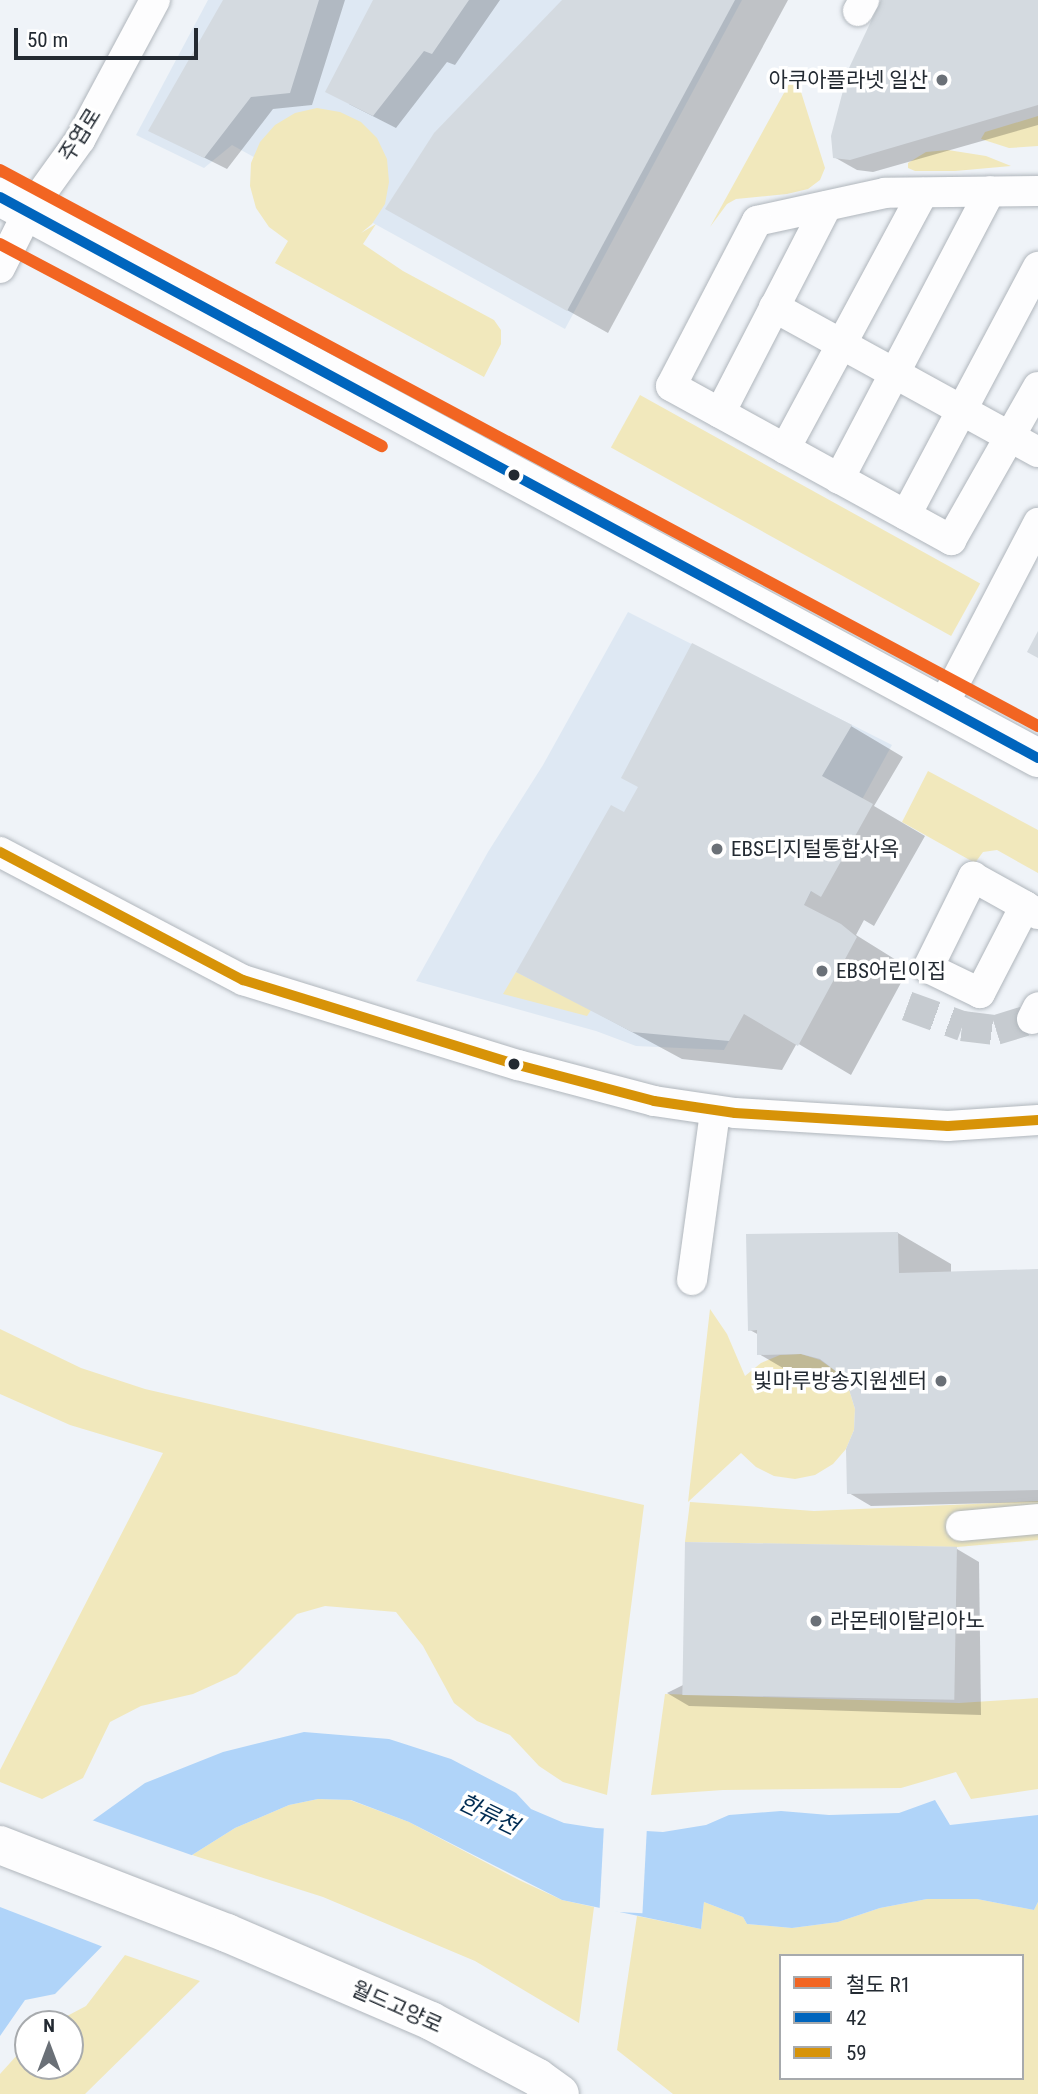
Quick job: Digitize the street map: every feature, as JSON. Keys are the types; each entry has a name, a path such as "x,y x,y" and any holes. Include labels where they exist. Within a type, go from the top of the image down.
{"main road":[{"path":"14,205 1038,758"},
{"name":"월드고양로","path":"0,1844 227,1933 431,2021 538,2078 560,2094"}],"street":[{"name":"주엽로","path":"0,268 14,205 80,140 155,0"},
{"path":"839,479 990,191"},
{"path":"1038,191 885,193 757,221 670,386 951,540 1038,387"},
{"path":"785,449 923,192"},
{"path":"720,413 827,206"},
{"path":"906,516 1038,267"},
{"path":"774,307 1038,452"},
{"path":"942,706 1038,523"},
{"path":"0,852 243,981 518,1065 654,1101 715,1111 948,1126 1038,1120"},
{"path":"692,1280 715,1111"},
{"path":"961,1526 1038,1519"}],"shaded area":[{"path":"208,0 742,0 565,329 232,145 204,168 136,135"},
{"path":"795,73 825,168 820,180 808,189 787,194 736,199 727,204 710,227"},
{"path":"317,108 340,112 361,122 377,138 387,159 389,182 385,204 372,224 361,233 376,224 363,244 403,271 494,320 501,330 501,344 484,377 275,263 288,241 269,227 256,208 250,186 251,163 260,142 275,125 295,113"},
{"path":"1038,116 1038,146 1009,148 981,139 985,132"},
{"path":"948,150 986,156 1011,166 955,171 915,171 908,168 908,163 926,152"},
{"path":"640,395 980,584 951,636 611,447"},
{"name":"EBS디지털통합사옥","path":"628,612 892,745 724,1050 636,1046 596,1031 416,981 488,852 543,765"},
{"path":"928,771 1038,830 1038,873 997,850 983,852 975,863 902,822"},
{"path":"516,972 591,1010 587,1016 503,994"},
{"path":"710,1309 727,1334 745,1376 761,1363 780,1355 801,1354 820,1360 837,1372 849,1389 855,1409 854,1430 846,1449 833,1464 815,1475 795,1479 774,1476 756,1467 741,1453 688,1502"},
{"path":"0,1329 81,1368 145,1389 644,1505 607,1795 563,1782 539,1766 510,1735 477,1721 454,1703 423,1646 396,1612 325,1606 297,1614 237,1674 193,1694 141,1706 110,1722 83,1778 42,1799 0,1782 0,1770 163,1453 70,1425 0,1394"},
{"path":"1038,1501 1038,1540 957,1547 685,1542 690,1502 814,1511"},
{"path":"665,1694 959,1703 1038,1698 1038,1789 971,1799 956,1772 901,1788 723,1790 651,1795"},
{"path":"318,1799 350,1800 409,1822 562,1900 594,1907 579,2023 475,1961 323,1897 192,1855 235,1828 289,1805"},
{"path":"927,1899 977,1899 1034,1910 1038,1902 1038,2094 673,2094 617,2050 637,1916 701,1929 704,1902 743,1917 747,1924 792,1928 838,1922 880,1908"},
{"path":"125,1955 200,1981 85,2094 0,2094 0,2074 14,2058 14,2080 84,2080 84,2010 78,2010 86,2006"}],"water":[{"name":"한류천","path":"304,1732 389,1739 451,1759 516,1793 531,1809 564,1823 596,1828 663,1832 706,1825 729,1815 781,1811 829,1815 899,1813 935,1800 950,1825 1038,1815 1038,1902 1034,1910 977,1899 927,1899 880,1908 838,1922 792,1928 747,1924 743,1917 704,1902 701,1929 562,1900 409,1822 351,1800 318,1799 289,1805 235,1828 192,1855 55,1994 25,2000 18,2010 14,2010 14,2016 0,2036 0,1902 92,1821 145,1783 223,1752"}],"pier":[{"path":"89,1819 197,1857 106,1948 0,1907 0,1897"},
{"path":"604,1825 647,1827 642,1913 599,1911"}],"building":[{"path":"223,0 319,0 290,93 251,97 204,158 148,131"},
{"path":"373,0 469,0 432,54 424,51 373,116 325,92"},
{"path":"562,0 735,0 567,311 385,209 434,133"},
{"name":"아쿠아플라넷 일산","path":"881,0 1038,0 1038,105 850,160 833,158 831,136 849,68"},
{"path":"1038,631 1038,658 1027,652"},
{"name":"EBS디지털통합사옥","path":"692,643 852,725 822,776 873,804 821,897 811,891 804,905 841,924 857,937 798,1046 744,1014 729,1041 632,1032 516,972 611,805 624,812 638,787 621,778"},
{"name":"빛마루방송지원센터","path":"898,1232 899,1273 1038,1269 1038,1490 847,1494 846,1449 854,1430 855,1409 849,1389 837,1372 820,1359 801,1354 757,1355 757,1330 748,1331 746,1234"},
{"name":"라몬테이탈리아노","path":"685,1542 957,1547 954,1700 682,1695"}],"tunnel":[{"path":"907,1006 962,1026 996,1030 1032,1019"}],"rail line":[{"name":"R1","path":"0,170 1038,726"},
{"name":"R1","path":"0,244 382,446"}],"transit line":[{"name":"42","path":"0,197 1038,758"},
{"name":"59","path":"0,852 243,980 518,1065 654,1101 735,1113 948,1126 1038,1120"}],"place":[{"name":"아쿠아플라넷 일산","path":"942,80"},
{"name":"EBS디지털통합사옥","path":"717,849"},
{"name":"EBS어린이집","path":"822,971"},
{"name":"빛마루방송지원센터","path":"941,1381"},
{"name":"라몬테이탈리아노","path":"816,1621"}]}
